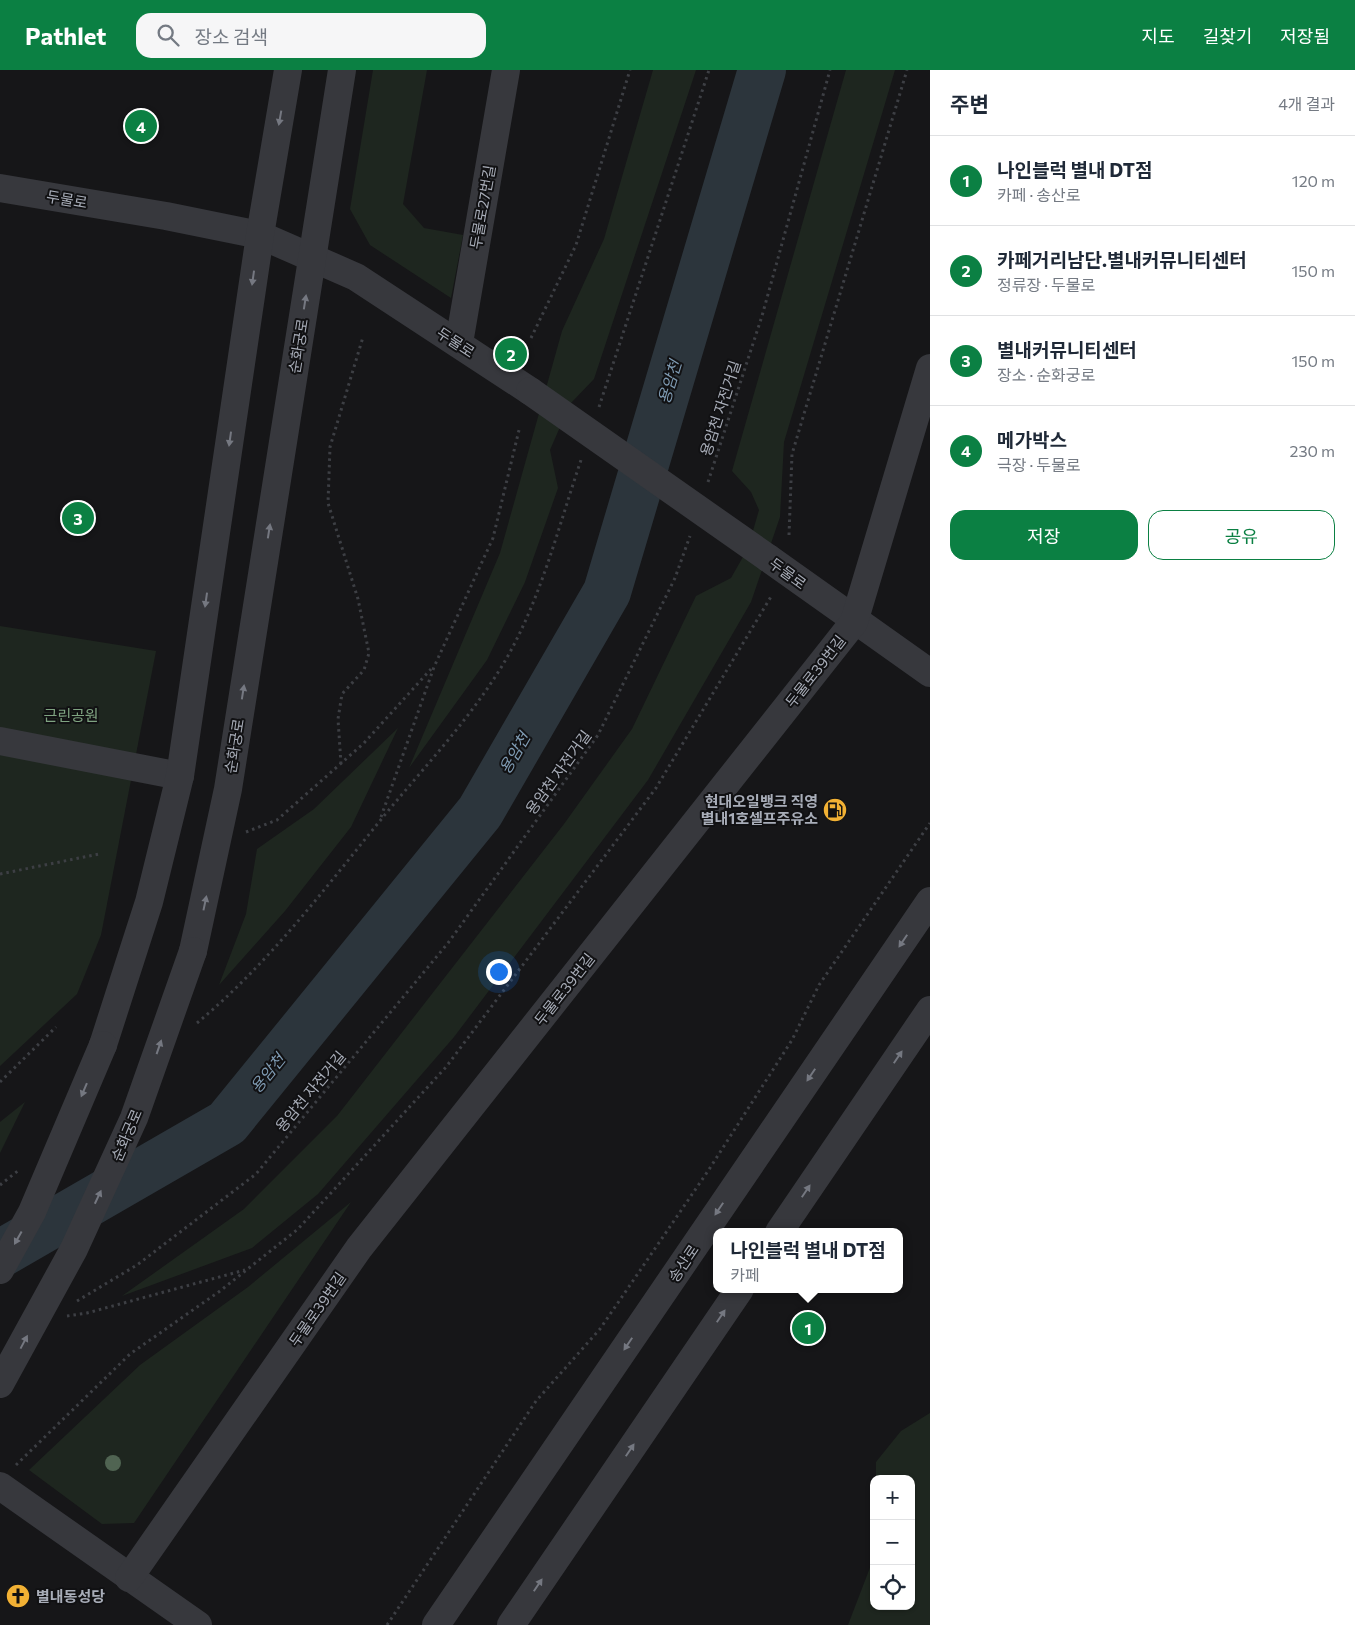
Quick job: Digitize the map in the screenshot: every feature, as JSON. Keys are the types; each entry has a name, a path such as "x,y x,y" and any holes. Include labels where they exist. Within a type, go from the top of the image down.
{"street":[{"path":"0,1270 32,1212 103,1045 149,902 180,776 260,235 288,70"},
{"name":"순화궁로","path":"0,1384 74,1249 134,1118 193,951 228,789 342,70"},
{"name":"두물로27번길","path":"459,343 506,70"},
{"name":"두물로","path":"0,188 166,216 260,235 356,277 530,390 768,558 854,622 930,673"},
{"name":"두물로39번길","path":"129,1578 359,1248 854,622 929,373"},
{"path":"0,741 180,776"},
{"name":"송산로","path":"436,1625 930,900"},
{"path":"782,1228 930,1010"},
{"path":"511,1625 737,1293"},
{"path":"0,1486 198,1625"}],"path":[{"path":"531,338 576,245 630,70"},
{"path":"596,415 709,70"},
{"name":"용암천 자전거길","path":"707,486 762,316 830,70"},
{"path":"788,535 792,454 908,70"},
{"path":"340,764 338,719 342,694 364,670 369,653 358,599 328,502 330,447 363,337"},
{"path":"380,820 434,667 493,538 519,430"},
{"path":"191,1028 221,1003 322,895 380,820 450,739 505,661 542,583 584,451"},
{"name":"용암천 자전거길","path":"70,1305 137,1265 256,1174 448,944 598,735 676,578 691,532"},
{"path":"0,1486 12,1469 130,1354 220,1291 298,1229 446,1067 656,788 772,595"},
{"path":"217,841 277,820 364,743 434,667"},
{"path":"387,1625 536,1401 600,1329 708,1171 792,1040 819,985 930,823"},
{"path":"0,874 99,854"},
{"path":"0,1082 56,1027"},
{"path":"0,1186 23,1167"},
{"path":"62,1317 87,1313 248,1269"}],"green space":[{"path":"373,70 427,70 403,204 424,228 463,235 451,298 370,245 350,209"},
{"path":"653,70 696,70 594,379 570,404 550,450 558,488 525,582 487,660 409,768 500,553 562,331 604,239"},
{"path":"846,70 895,70 784,442 780,517 751,602 648,780 454,1037 318,1194 252,1248 122,1296 244,1209 337,1116 564,824 632,729 696,596 731,578 748,548 759,510 751,492 732,471"},
{"name":"근린공원","path":"0,626 156,651 101,935 77,994 0,1066"},
{"path":"398,728 351,827 285,911 219,985 246,914 257,849 314,809"},
{"path":"25,1102 0,1153 0,1122"},
{"path":"351,1202 134,1523 102,1524 29,1470 140,1365 248,1287"},
{"path":"930,1413 930,1625 848,1625 870,1568 870,1610 915,1610 915,1475 876,1475 876,1462 901,1431"}],"waterway":[{"name":"용암천","path":"0,1254 227,1123 480,812 607,592 762,70"}],"place":[{"name":"메가박스","path":"141,126"},
{"name":"카페거리남단.별내커뮤니티센터","path":"511,354"},
{"name":"별내커뮤니티센터","path":"78,518"},
{"name":"현대오일뱅크 직영 별내1호셀프주유소","path":"835,810"},
{"name":"나인블럭 별내 DT점","path":"808,1328"},
{"name":"별내동성당","path":"18,1596"}]}
